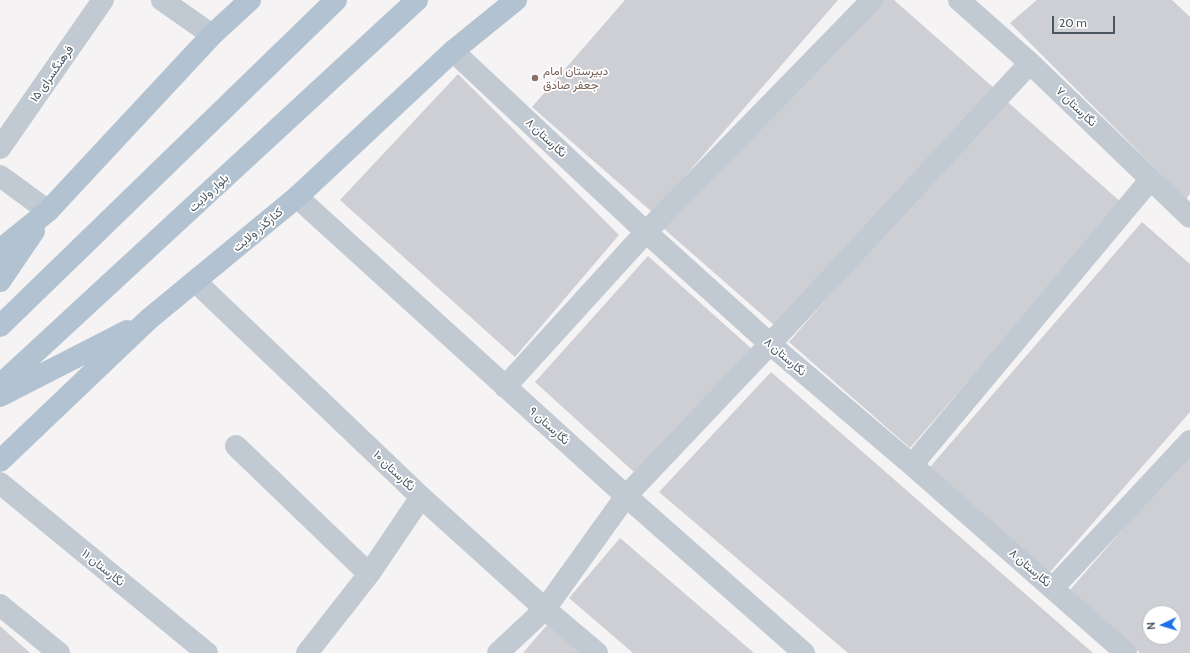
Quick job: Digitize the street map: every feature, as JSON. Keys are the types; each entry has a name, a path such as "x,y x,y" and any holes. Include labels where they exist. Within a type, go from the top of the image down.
{"main road":[{"path":"0,250 48,211 212,35 250,0"},
{"path":"0,326 336,0"},
{"name":"بلوار ولایت","path":"0,385 417,0"},
{"name":"کنارگذر ولایت","path":"0,461 149,319 196,282 297,197 453,51 516,0"},
{"path":"0,281 48,211"},
{"path":"0,396 149,319"}],"street":[{"name":"فرهنگسرای ۱۵","path":"0,148 103,0"},
{"path":"162,0 212,35"},
{"path":"505,386 646,232 872,0"},
{"name":"نگارستان ۷","path":"959,0 1030,63 1150,180 1190,215"},
{"name":"نگارستان ۸","path":"453,51 646,232 770,344 912,465 1126,653"},
{"path":"498,653 545,609 626,496 770,344 1030,63"},
{"path":"0,176 48,211"},
{"path":"912,465 1150,180"},
{"name":"نگارستان ۹","path":"297,197 626,496 804,653"},
{"name":"نگارستان ۱۰","path":"196,282 421,497 545,609 597,653"},
{"path":"1053,588 1190,441"},
{"path":"236,446 369,574"},
{"name":"نگارستان ۱۱","path":"0,483 207,653"},
{"path":"307,653 369,574 421,497"},
{"path":"0,605 59,653"}],"building":[{"path":"625,0 838,0 653,213 532,107"},
{"path":"859,0 894,0 995,89 783,333 662,227"},
{"path":"1037,0 1172,0 1190,17 1190,194 1186,199 1010,23"},
{"path":"458,74 619,235 515,357 340,200"},
{"path":"1002,97 1122,203 910,448 789,342"},
{"path":"1142,222 1190,264 1190,412 1050,572 930,467"},
{"path":"648,256 753,350 635,473 535,382"},
{"path":"771,372 1093,653 848,653 659,492"},
{"path":"1190,452 1190,653 1140,653 1069,591"},
{"path":"620,538 754,653 633,653 569,598"},
{"path":"558,612 606,653 523,653"},
{"path":"0,626 30,653 0,653"}],"place":[{"name":"دبیرستان امام جعفر صادق","path":"535,78"}]}
